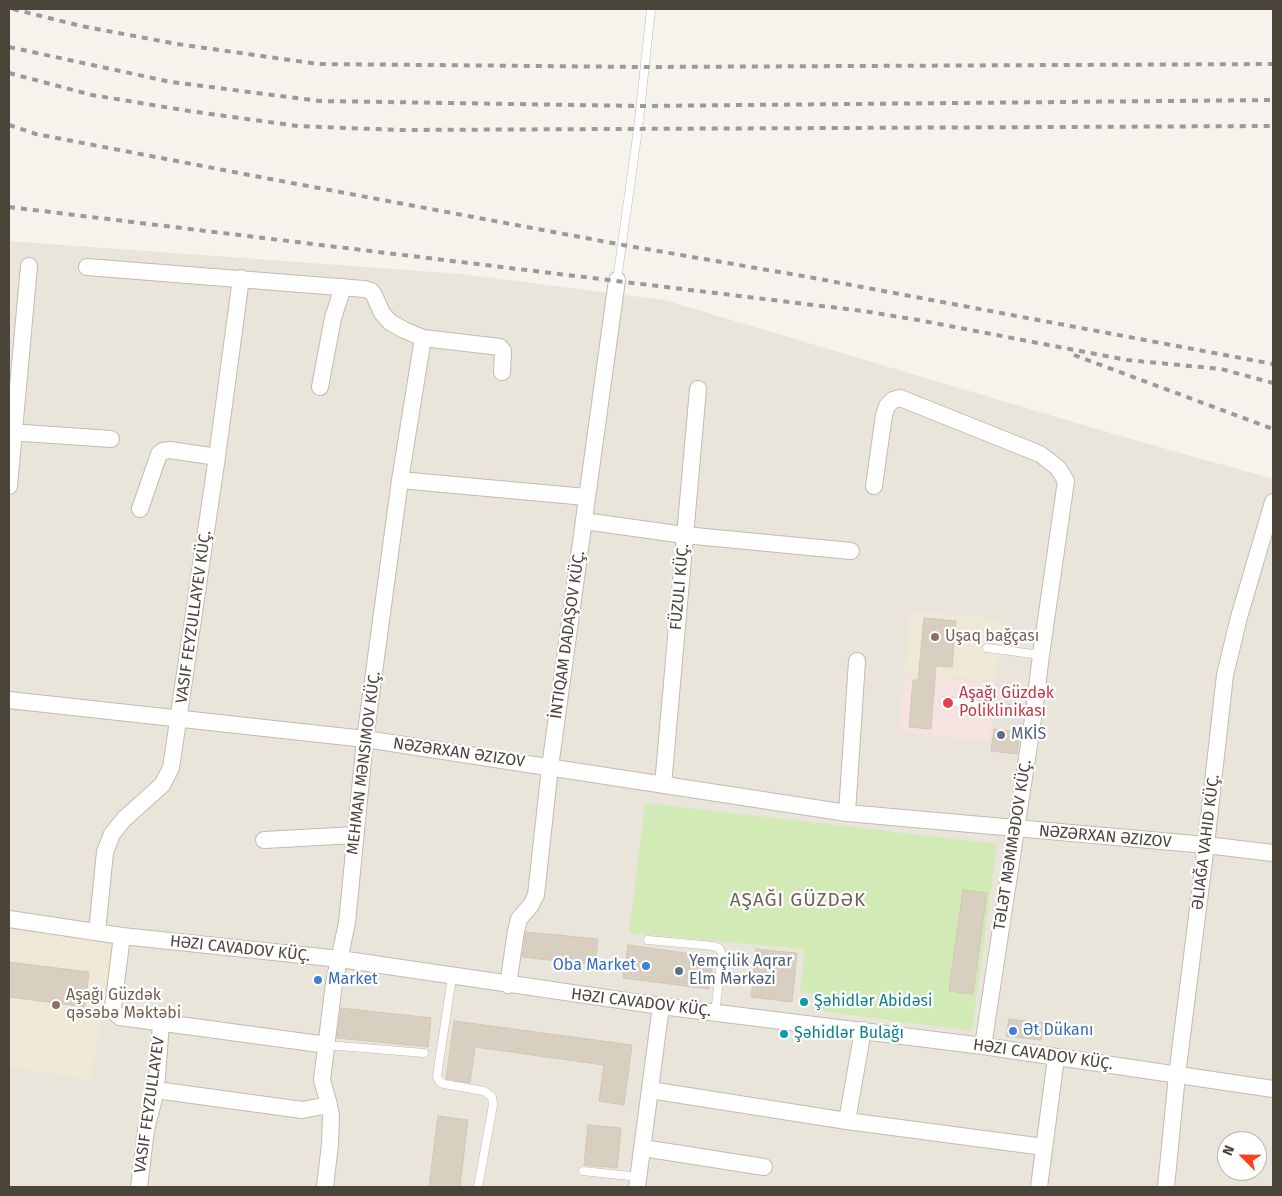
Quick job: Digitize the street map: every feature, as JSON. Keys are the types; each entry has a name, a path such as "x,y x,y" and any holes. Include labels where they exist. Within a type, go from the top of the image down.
{"street":[{"path":"9,486 11,432 29,266"},
{"path":"87,267 364,289 371,292 382,313 390,322 423,338 500,348 503,351 502,372"},
{"name":"VASIF FEYZULLAYEV KÜÇ.","path":"97,932 105,852 112,834 124,819 162,785 172,768 241,278"},
{"name":"İNTIQAM DADAŞOV KÜÇ.","path":"508,985 519,919 531,905 536,895 550,767 617,280"},
{"path":"320,387 333,318 343,287"},
{"name":"MEHMAN MƏNSIMOV KÜÇ.","path":"325,1187 331,1116 322,1080 334,982 347,923 366,739 400,480 423,338"},
{"name":"FÜZULI KÜÇ.","path":"662,785 698,389"},
{"name":"TƏLƏT MƏMMƏDOV KÜÇ.","path":"874,486 884,415 887,406 893,400 900,398 1040,454 1058,468 1066,481 1034,712 983,1046"},
{"path":"11,432 111,439"},
{"path":"140,509 159,454 163,451 170,450 217,457"},
{"path":"400,480 586,497"},
{"name":"ƏLIAĞA VAHID KÜÇ.","path":"1166,1187 1177,1075 1225,675 1239,616 1273,502"},
{"path":"584,521 684,535 851,551"},
{"path":"847,813 857,661"},
{"name":"NƏZƏRXAN ƏZIZOV","path":"9,700 366,739 847,813 1206,845 1273,853"},
{"path":"264,840 355,835"},
{"name":"HƏZI CAVADOV KÜÇ.","path":"9,919 122,936 340,959 452,977 661,1006 983,1046 1273,1089"},
{"path":"122,936 113,1008 114,1012 120,1017 128,1020 327,1045"},
{"path":"638,1182 661,1006"},
{"name":"VASIF FEYZULLAYEV","path":"139,1187 146,1130 156,1090 161,1023"},
{"path":"847,1121 862,1030"},
{"path":"1039,1187 1056,1058"},
{"path":"156,1090 302,1110 329,1105"},
{"path":"650,1090 847,1121 1044,1147"},
{"path":"643,1148 764,1168"}],"lane":[{"path":"617,280 639,121 650,9"},
{"path":"987,648 1041,655"},
{"path":"944,701 1034,712"},
{"path":"648,940 719,948 722,954 715,1013"},
{"path":"452,977 437,1076 439,1082 444,1084 484,1091 492,1097 493,1105 478,1187"},
{"path":"327,1045 424,1054"},
{"path":"583,1171 638,1182"}],"shaded area":[{"path":"9,241 462,274 664,300 1117,435 1273,479 1273,1187 9,1187"},
{"path":"910,611 1002,620 996,680 905,673"},
{"name":"Aşağı Güzdək Poliklinikası","path":"905,675 996,683 989,742 899,732"},
{"path":"996,683 1028,687 1024,727 991,724"},
{"name":"Aşağı Güzdək qəsəbə Məktəbi","path":"9,930 113,942 91,1080 9,1067"}],"green space":[{"path":"645,803 997,844 972,1031 821,1011 823,995 800,992 805,949 629,933"}],"building":[{"path":"924,618 956,621 952,667 936,666 931,729 909,727 913,680 918,680"},
{"path":"994,729 1020,732 1017,754 991,751"},
{"path":"963,890 987,893 973,994 949,991"},
{"path":"526,932 598,939 595,965 522,957"},
{"path":"628,945 714,957 709,989 623,978"},
{"path":"756,949 797,953 792,1002 751,997"},
{"path":"9,962 89,972 85,1007 9,997"},
{"path":"341,1008 431,1018 428,1047 337,1038"},
{"path":"1009,1019 1043,1023 1041,1040 1006,1036"},
{"path":"454,1021 632,1045 624,1105 599,1101 604,1065 475,1047 470,1083 446,1079"},
{"path":"438,1116 468,1120 460,1187 429,1187"},
{"path":"588,1125 621,1128 617,1168 584,1165"}],"railway":[{"path":"13,9 81,26 177,44 318,64 645,67 1273,64"},
{"path":"9,47 171,82 320,101 641,106 1273,100"},
{"path":"9,73 92,95 298,126 398,130 1273,126"},
{"path":"9,125 36,134 265,178 1273,364"},
{"path":"9,207 863,311 1127,360 1221,369 1273,383"},
{"path":"1074,355 1273,429"}],"place":[{"name":"Uşaq bağçası","path":"935,637"},
{"name":"Aşağı Güzdək Poliklinikası","path":"948,703"},
{"name":"MKİS","path":"1001,735"},
{"name":"Oba Market","path":"646,966"},
{"name":"Yemçilik Aqrar Elm Mərkəzi","path":"679,971"},
{"name":"Market","path":"318,980"},
{"name":"Şəhidlər Abidəsi","path":"804,1002"},
{"name":"Aşağı Güzdək qəsəbə Məktəbi","path":"56,1005"},
{"name":"Ət Dükanı","path":"1013,1031"},
{"name":"Şəhidlər Bulağı","path":"784,1034"}],"district":[{"name":"AŞAĞI GÜZDƏK","path":"798,901"}]}
